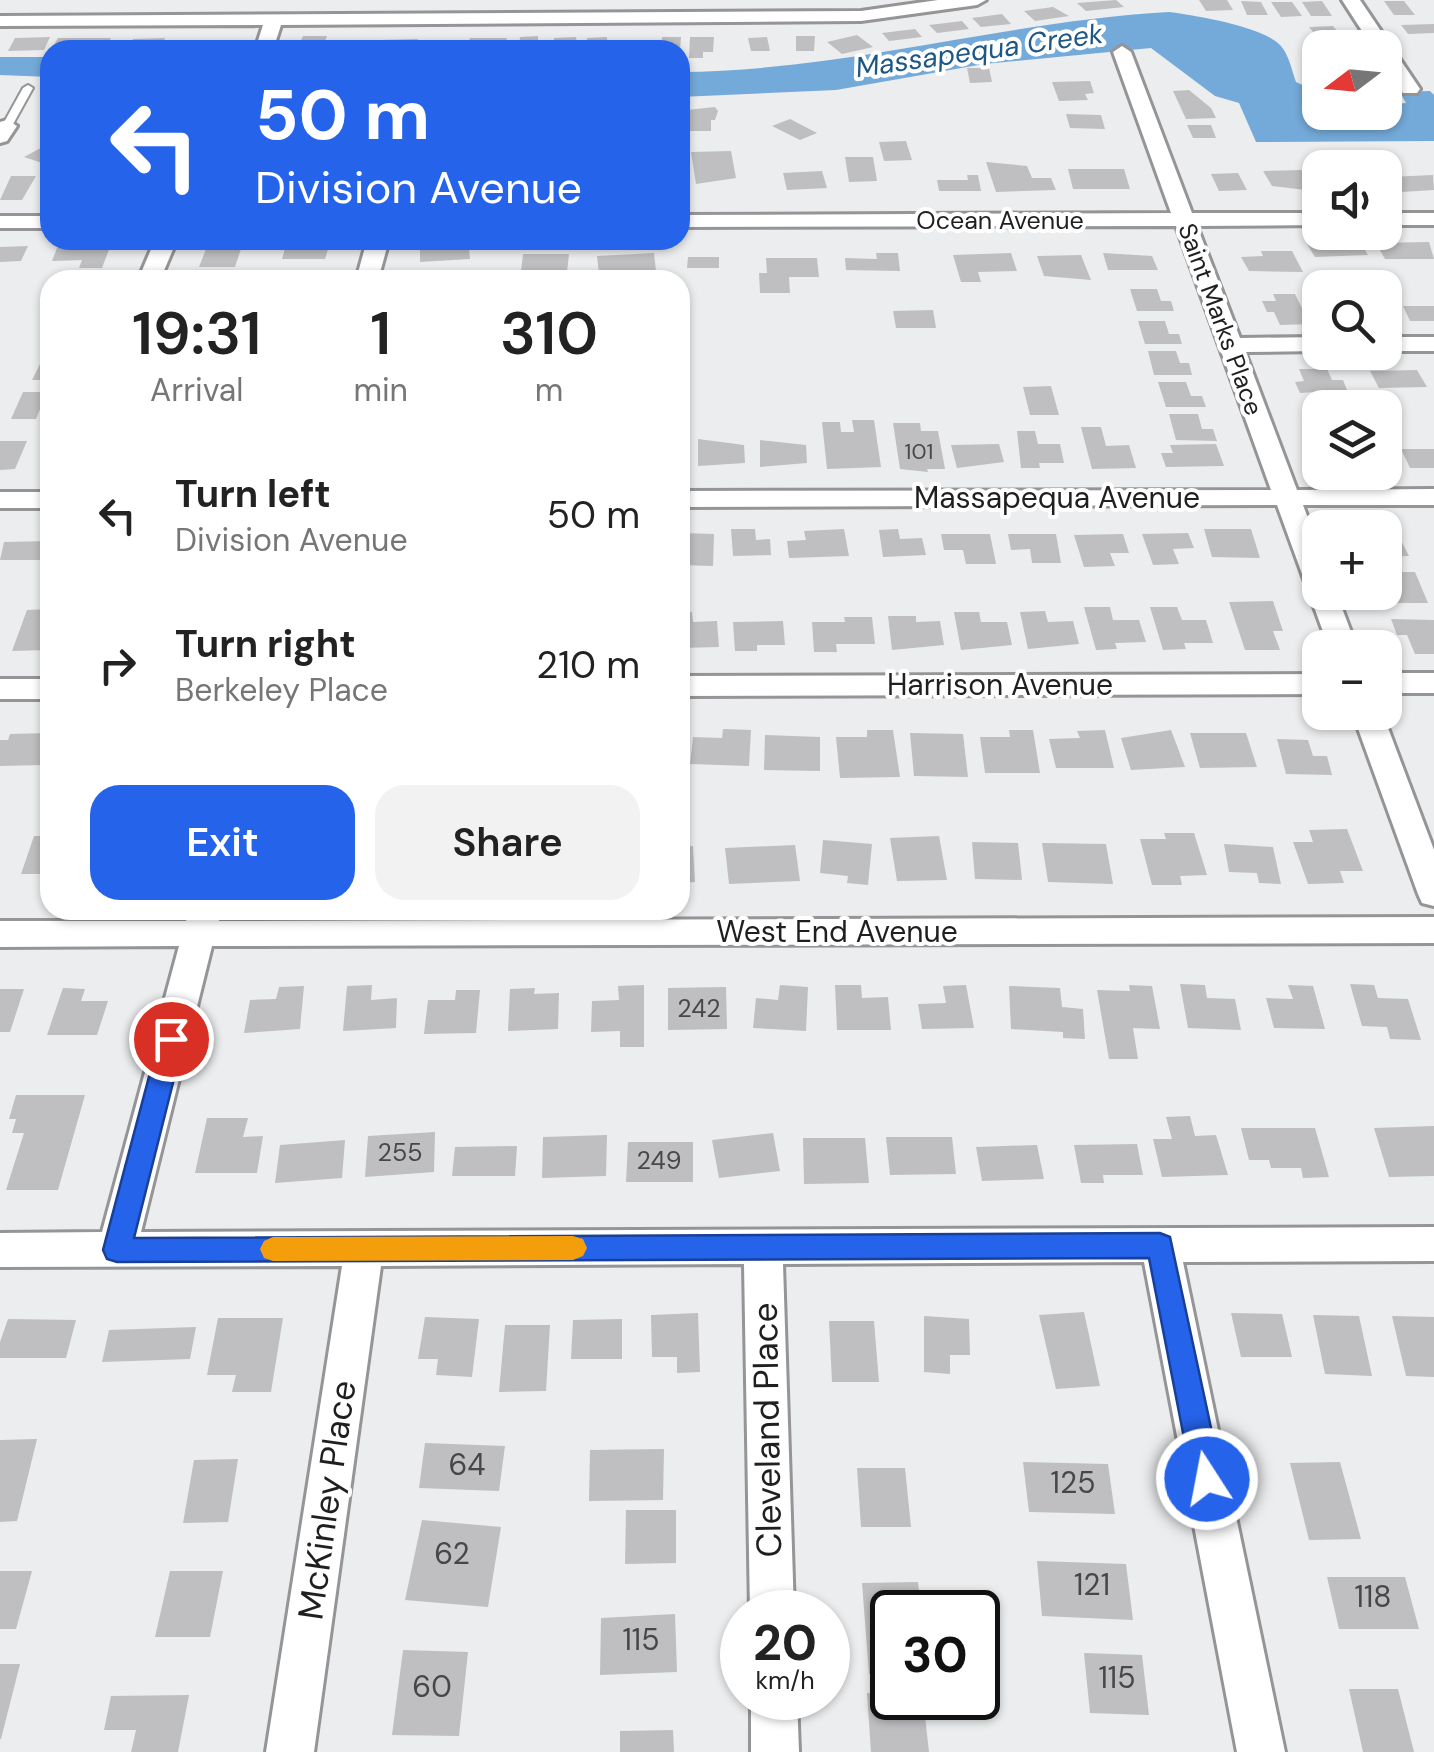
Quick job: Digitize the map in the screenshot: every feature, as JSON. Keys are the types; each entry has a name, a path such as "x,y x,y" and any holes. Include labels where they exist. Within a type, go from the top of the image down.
{"street":[{"path":"196,0 204,20"},
{"path":"0,21 323,20 464,0"},
{"path":"566,0 580,20"},
{"path":"421,8 580,20 862,16 977,0"},
{"path":"1351,0 1371,30"},
{"path":"267,40 274,20"},
{"name":"Saint Marks Place","path":"1122,52 1302,538"},
{"path":"1402,76 1410,88"},
{"name":"Ocean Avenue","path":"690,221 1302,219"},
{"path":"1402,219 1434,219"},
{"path":"0,222 40,222"},
{"path":"1231,345 1302,344"},
{"path":"1402,344 1434,344"},
{"name":"Massapequa Avenue","path":"690,498 1434,497"},
{"path":"0,500 40,500"},
{"path":"1402,684 1434,683"},
{"name":"Harrison Avenue","path":"690,686 1302,684"},
{"path":"0,689 40,689"},
{"path":"1374,730 1434,894"},
{"path":"117,1250 202,922"},
{"name":"West End Avenue","path":"0,934 202,922 1434,930"},
{"path":"0,1250 1434,1244"},
{"path":"1160,1246 1261,1752"},
{"name":"Cleveland Place","path":"763,1247 771,1590"},
{"name":"McKinley Place","path":"290,1752 364,1249"},
{"path":"774,1720 775,1752"}],"lane":[{"path":"3,131 28,88"}],"water":[{"name":"Massapequa Creek","path":"1169,12 1228,23 1260,33 1281,46 1296,82 1302,85 1302,130 1402,130 1402,103 1406,103 1402,92 1430,91 1434,95 1434,141 1256,142 1239,103 1215,96 1151,48 984,64 836,90 690,97 690,72 803,63 1047,25"},
{"path":"0,57 40,57 40,77 0,75"}],"building":[{"path":"1116,0 1124,7 1086,11 1077,3"},
{"path":"1199,0 1227,0 1233,10 1206,11"},
{"path":"1241,1 1261,2 1268,15 1247,15"},
{"path":"1322,1 1332,16 1311,16 1302,2"},
{"path":"1384,1 1404,1 1415,15 1394,15"},
{"path":"1271,2 1292,2 1302,16 1281,17"},
{"path":"1053,7 1069,16 1035,21 1024,11"},
{"path":"1002,14 1011,24 981,27 972,18"},
{"path":"962,21 969,29 937,33 929,25"},
{"path":"1434,24 1434,33 1408,34 1401,25"},
{"path":"1333,26 1336,30 1312,30 1309,27"},
{"path":"915,29 922,37 889,41 882,33"},
{"path":"857,35 873,47 842,54 827,42"},
{"path":"303,36 327,36 325,40 301,40"},
{"path":"538,36 538,40 520,40"},
{"path":"796,36 815,36 814,51 796,51"},
{"path":"50,37 40,40 40,50 8,51 15,38"},
{"path":"714,37 713,52 703,52 703,58 690,58 690,40"},
{"path":"767,37 770,51 751,51 748,38"},
{"path":"58,38 111,38 110,40"},
{"path":"470,38 507,38 506,40"},
{"path":"967,68 989,68 992,82 970,83"},
{"path":"1090,81 1094,93 1085,94 1088,100 1059,101 1052,82"},
{"path":"1189,90 1211,108 1216,118 1186,119 1173,91"},
{"path":"715,107 718,111 715,120 711,120 711,131 690,131 690,110"},
{"path":"1066,114 1101,115 1105,129 1070,128"},
{"path":"790,119 817,133 800,140 772,126"},
{"path":"1187,125 1211,125 1216,138 1193,138"},
{"path":"906,141 912,160 884,161 879,142"},
{"path":"40,148 40,162 24,157"},
{"path":"731,151 736,178 696,184 691,152"},
{"path":"845,157 873,157 877,181 849,182"},
{"path":"986,162 1027,166 1032,178 1051,178 1056,190 996,192"},
{"path":"1068,169 1124,169 1130,189 1073,189"},
{"path":"1302,170 1302,190 1272,186 1263,171"},
{"path":"822,171 827,188 787,190 783,173"},
{"path":"1238,173 1247,190 1219,191 1211,174"},
{"path":"967,175 978,175 981,191 939,191 937,180 968,180"},
{"path":"1433,175 1434,190 1402,192 1402,176"},
{"path":"11,176 36,176 22,200 0,200"},
{"path":"1429,242 1434,259 1385,259 1380,250 1402,250 1402,243"},
{"path":"28,246 21,261 0,262 0,247"},
{"path":"56,250 109,250 102,268 79,268 82,260 52,261"},
{"path":"206,250 241,250 235,267 199,267"},
{"path":"285,250 328,250 325,259 282,259"},
{"path":"420,250 469,250 470,259 420,262"},
{"path":"1311,250 1365,250 1368,255 1315,257"},
{"path":"1261,251 1292,251 1302,272 1249,271 1241,257 1263,256"},
{"path":"654,253 656,270 599,270 597,256"},
{"path":"876,253 898,253 900,271 846,270 845,258 877,259"},
{"path":"1011,253 1017,271 978,272 981,282 961,282 953,255"},
{"path":"1103,253 1152,256 1158,270 1108,270"},
{"path":"523,254 569,254 567,270 521,270"},
{"path":"1081,255 1091,280 1044,276 1037,256"},
{"path":"688,257 719,257 719,268 687,268"},
{"path":"766,258 817,258 819,277 789,277 790,293 760,293 759,273 767,273"},
{"path":"1130,289 1157,289 1161,301 1171,301 1174,311 1137,311"},
{"path":"1273,294 1295,294 1302,308 1302,324 1280,325 1262,301 1276,301"},
{"path":"1403,306 1434,306 1434,321 1410,321"},
{"path":"933,310 936,328 896,328 893,311"},
{"path":"1138,321 1165,321 1169,334 1179,334 1182,344 1145,344"},
{"path":"1148,351 1176,351 1180,363 1189,363 1192,375 1154,375"},
{"path":"40,364 40,380 32,380"},
{"path":"1299,369 1327,370 1332,380 1343,380 1347,390 1300,393 1295,382 1304,381"},
{"path":"1417,370 1427,387 1379,388 1370,371"},
{"path":"1158,382 1186,382 1191,396 1202,396 1206,407 1166,407"},
{"path":"1051,386 1059,415 1030,415 1023,387"},
{"path":"23,392 40,392 36,419 11,419"},
{"path":"1169,414 1198,414 1202,429 1213,429 1217,441 1176,440"},
{"path":"852,420 874,420 881,467 827,469 822,422 840,422 841,432 854,432"},
{"path":"893,423 920,423 921,431 938,431 945,469 900,469"},
{"path":"1081,427 1101,427 1106,446 1129,445 1136,468 1092,469"},
{"path":"1017,431 1035,431 1038,444 1060,444 1064,463 1021,468"},
{"path":"698,439 744,445 745,463 698,466"},
{"path":"760,440 806,445 807,463 760,467"},
{"path":"0,441 27,441 15,469 0,470"},
{"path":"999,444 1004,462 957,468 951,445"},
{"path":"1216,444 1224,466 1166,467 1161,453 1173,453 1170,445"},
{"path":"1402,449 1434,449 1434,468 1410,468"},
{"path":"731,529 755,529 756,540 770,539 771,555 733,556"},
{"path":"844,529 849,556 789,558 787,541 806,540 804,531"},
{"path":"898,529 900,539 922,538 926,555 883,557 879,530"},
{"path":"1204,529 1251,529 1260,558 1212,557"},
{"path":"690,533 714,534 713,566 690,565"},
{"path":"1188,533 1194,548 1173,549 1179,564 1153,565 1142,534"},
{"path":"941,534 990,534 996,564 966,564 963,550 944,550"},
{"path":"1008,534 1056,534 1061,563 1032,563 1030,549 1011,550"},
{"path":"1123,534 1129,553 1110,553 1115,566 1084,567 1074,535"},
{"path":"40,541 40,560 0,560 4,542"},
{"path":"1402,572 1415,572 1428,603 1402,603"},
{"path":"1273,601 1283,631 1273,631 1280,650 1245,650 1229,602"},
{"path":"1084,607 1110,607 1113,620 1139,620 1146,642 1115,643 1117,649 1096,650"},
{"path":"1150,607 1177,607 1182,620 1206,620 1213,643 1184,643 1186,649 1163,650"},
{"path":"40,609 40,650 12,651 27,610"},
{"path":"1045,611 1048,622 1073,621 1079,644 1028,649 1020,612"},
{"path":"690,612 693,622 717,621 719,647 690,648"},
{"path":"954,612 979,612 981,622 1007,622 1012,645 961,650"},
{"path":"888,616 916,616 916,622 940,621 944,645 892,650"},
{"path":"844,617 872,617 875,644 836,644 837,652 814,652 812,622 845,622"},
{"path":"1391,619 1434,620 1434,654 1415,654 1407,635 1395,630"},
{"path":"783,621 785,645 757,645 757,651 735,651 733,622"},
{"path":"723,729 751,730 749,766 690,764 693,737 722,738"},
{"path":"867,730 893,730 900,777 840,778 836,737 867,737"},
{"path":"1009,730 1033,730 1040,773 985,773 980,737 1010,737"},
{"path":"1105,730 1114,768 1056,768 1049,739 1080,738 1077,731"},
{"path":"1171,730 1185,767 1131,770 1121,738"},
{"path":"40,733 40,765 0,766 0,740 8,740 10,734"},
{"path":"910,733 963,734 968,777 914,776"},
{"path":"1190,733 1246,733 1257,767 1200,768"},
{"path":"765,735 820,737 820,771 764,770"},
{"path":"1277,739 1308,740 1313,756 1327,756 1332,775 1286,774"},
{"path":"1347,829 1363,871 1340,871 1344,883 1308,884 1293,842 1313,842 1309,830"},
{"path":"1164,833 1194,833 1207,875 1180,876 1182,885 1152,885 1140,839 1166,839"},
{"path":"34,836 40,836 40,874 21,874"},
{"path":"939,836 947,880 897,881 890,838"},
{"path":"823,840 872,844 868,885 847,883 848,876 820,873"},
{"path":"972,842 1018,843 1022,880 975,879"},
{"path":"1042,843 1106,844 1113,884 1048,882"},
{"path":"1224,844 1273,847 1281,884 1259,883 1257,873 1229,872"},
{"path":"795,845 800,881 729,884 725,848"},
{"path":"693,846 695,882 690,882"},
{"path":"1180,984 1205,985 1207,998 1235,999 1241,1030 1188,1028"},
{"path":"1350,984 1374,985 1378,998 1408,999 1421,1040 1390,1039 1387,1027 1362,1026"},
{"path":"372,985 371,1000 397,998 396,1028 343,1031 347,986"},
{"path":"644,985 644,1047 620,1047 620,1031 591,1032 592,1001 619,1000 618,986"},
{"path":"780,985 808,987 806,1031 753,1028 756,998 778,1000"},
{"path":"835,985 861,985 862,998 888,997 891,1030 837,1030"},
{"path":"966,985 974,1028 922,1029 918,1004 946,1003 943,986"},
{"path":"1129,985 1152,986 1160,1029 1133,1028 1138,1059 1109,1059 1097,990 1130,991"},
{"path":"1288,985 1313,986 1325,1029 1274,1028 1266,998 1293,999"},
{"path":"304,986 300,1029 244,1033 250,1000 276,999 279,987"},
{"path":"1009,986 1060,988 1062,1007 1083,1009 1085,1039 1063,1038 1063,1032 1011,1029"},
{"path":"726,987 727,1029 668,1030 668,988"},
{"path":"63,988 85,989 81,1001 108,1001 97,1035 47,1035"},
{"path":"535,988 534,994 559,993 558,1029 508,1031 510,989"},
{"path":"0,989 24,989 10,1032 0,1032"},
{"path":"456,990 480,990 476,1033 424,1034 428,1000 455,1000"},
{"path":"16,1095 85,1095 58,1190 6,1190 24,1133 12,1133 16,1119 9,1119"},
{"path":"1190,1116 1195,1136 1216,1135 1228,1175 1162,1177 1153,1139 1172,1139 1166,1117"},
{"path":"207,1118 248,1118 243,1137 263,1136 257,1173 195,1173"},
{"path":"1434,1126 1434,1176 1389,1177 1374,1128"},
{"path":"1241,1128 1315,1128 1329,1177 1303,1178 1301,1168 1271,1168 1269,1160 1249,1160"},
{"path":"435,1132 434,1172 365,1177 368,1136"},
{"path":"773,1133 780,1171 719,1178 712,1140"},
{"path":"607,1135 606,1176 542,1178 543,1137"},
{"path":"886,1137 952,1137 956,1174 890,1175"},
{"path":"803,1138 865,1138 869,1183 804,1184"},
{"path":"345,1140 342,1178 275,1183 280,1145"},
{"path":"628,1142 693,1142 693,1182 626,1182"},
{"path":"1137,1144 1143,1175 1103,1175 1104,1183 1081,1183 1074,1145"},
{"path":"1037,1145 1044,1179 982,1181 976,1147"},
{"path":"517,1146 515,1176 452,1176 455,1147"},
{"path":"1084,1312 1100,1386 1056,1389 1039,1315"},
{"path":"698,1313 700,1372 677,1373 677,1357 652,1357 651,1315"},
{"path":"1231,1313 1282,1314 1292,1357 1241,1357"},
{"path":"1313,1315 1359,1316 1372,1376 1325,1374"},
{"path":"924,1316 969,1319 970,1355 950,1355 950,1374 924,1372"},
{"path":"1392,1316 1434,1317 1434,1377 1406,1376"},
{"path":"425,1317 479,1319 472,1377 436,1375 438,1359 418,1359"},
{"path":"218,1318 283,1318 271,1392 232,1392 236,1375 207,1375"},
{"path":"8,1319 76,1320 66,1358 0,1358 0,1342"},
{"path":"622,1319 622,1359 571,1359 573,1320"},
{"path":"829,1321 874,1321 879,1382 832,1382"},
{"path":"505,1325 550,1325 546,1391 499,1392"},
{"path":"196,1327 190,1359 102,1362 109,1330"},
{"path":"37,1439 17,1521 0,1522 0,1440"},
{"path":"425,1443 505,1446 499,1491 419,1488"},
{"path":"664,1449 663,1500 589,1501 590,1450"},
{"path":"238,1459 228,1522 183,1523 194,1460"},
{"path":"1023,1462 1108,1464 1115,1514 1029,1512"},
{"path":"1340,1462 1361,1539 1309,1540 1290,1463"},
{"path":"857,1468 905,1468 911,1527 861,1527"},
{"path":"626,1510 676,1510 676,1563 625,1564"},
{"path":"422,1520 501,1527 488,1607 405,1600"},
{"path":"1037,1561 1126,1564 1133,1620 1042,1616"},
{"path":"0,1571 32,1571 16,1629 0,1629"},
{"path":"170,1571 223,1571 210,1637 155,1637"},
{"path":"1327,1577 1405,1577 1419,1629 1339,1629"},
{"path":"918,1582 919,1590 870,1590 870,1674 869,1674 862,1583"},
{"path":"675,1614 677,1672 600,1675 601,1618"},
{"path":"403,1650 468,1652 459,1736 392,1735"},
{"path":"1084,1653 1142,1655 1149,1715 1090,1713"},
{"path":"0,1664 20,1664 1,1739 0,1739"},
{"path":"1349,1689 1398,1689 1414,1752 1363,1752"},
{"path":"867,1693 870,1720 925,1720 929,1752 871,1752"},
{"path":"189,1695 178,1752 131,1752 136,1730 104,1730 111,1696"},
{"path":"673,1730 674,1752 620,1752 620,1731"}],"slow traffic":[{"path":"273,1249 573,1248"}],"route":[{"path":"171,1039 117,1250 1160,1246 1207,1479"}]}
